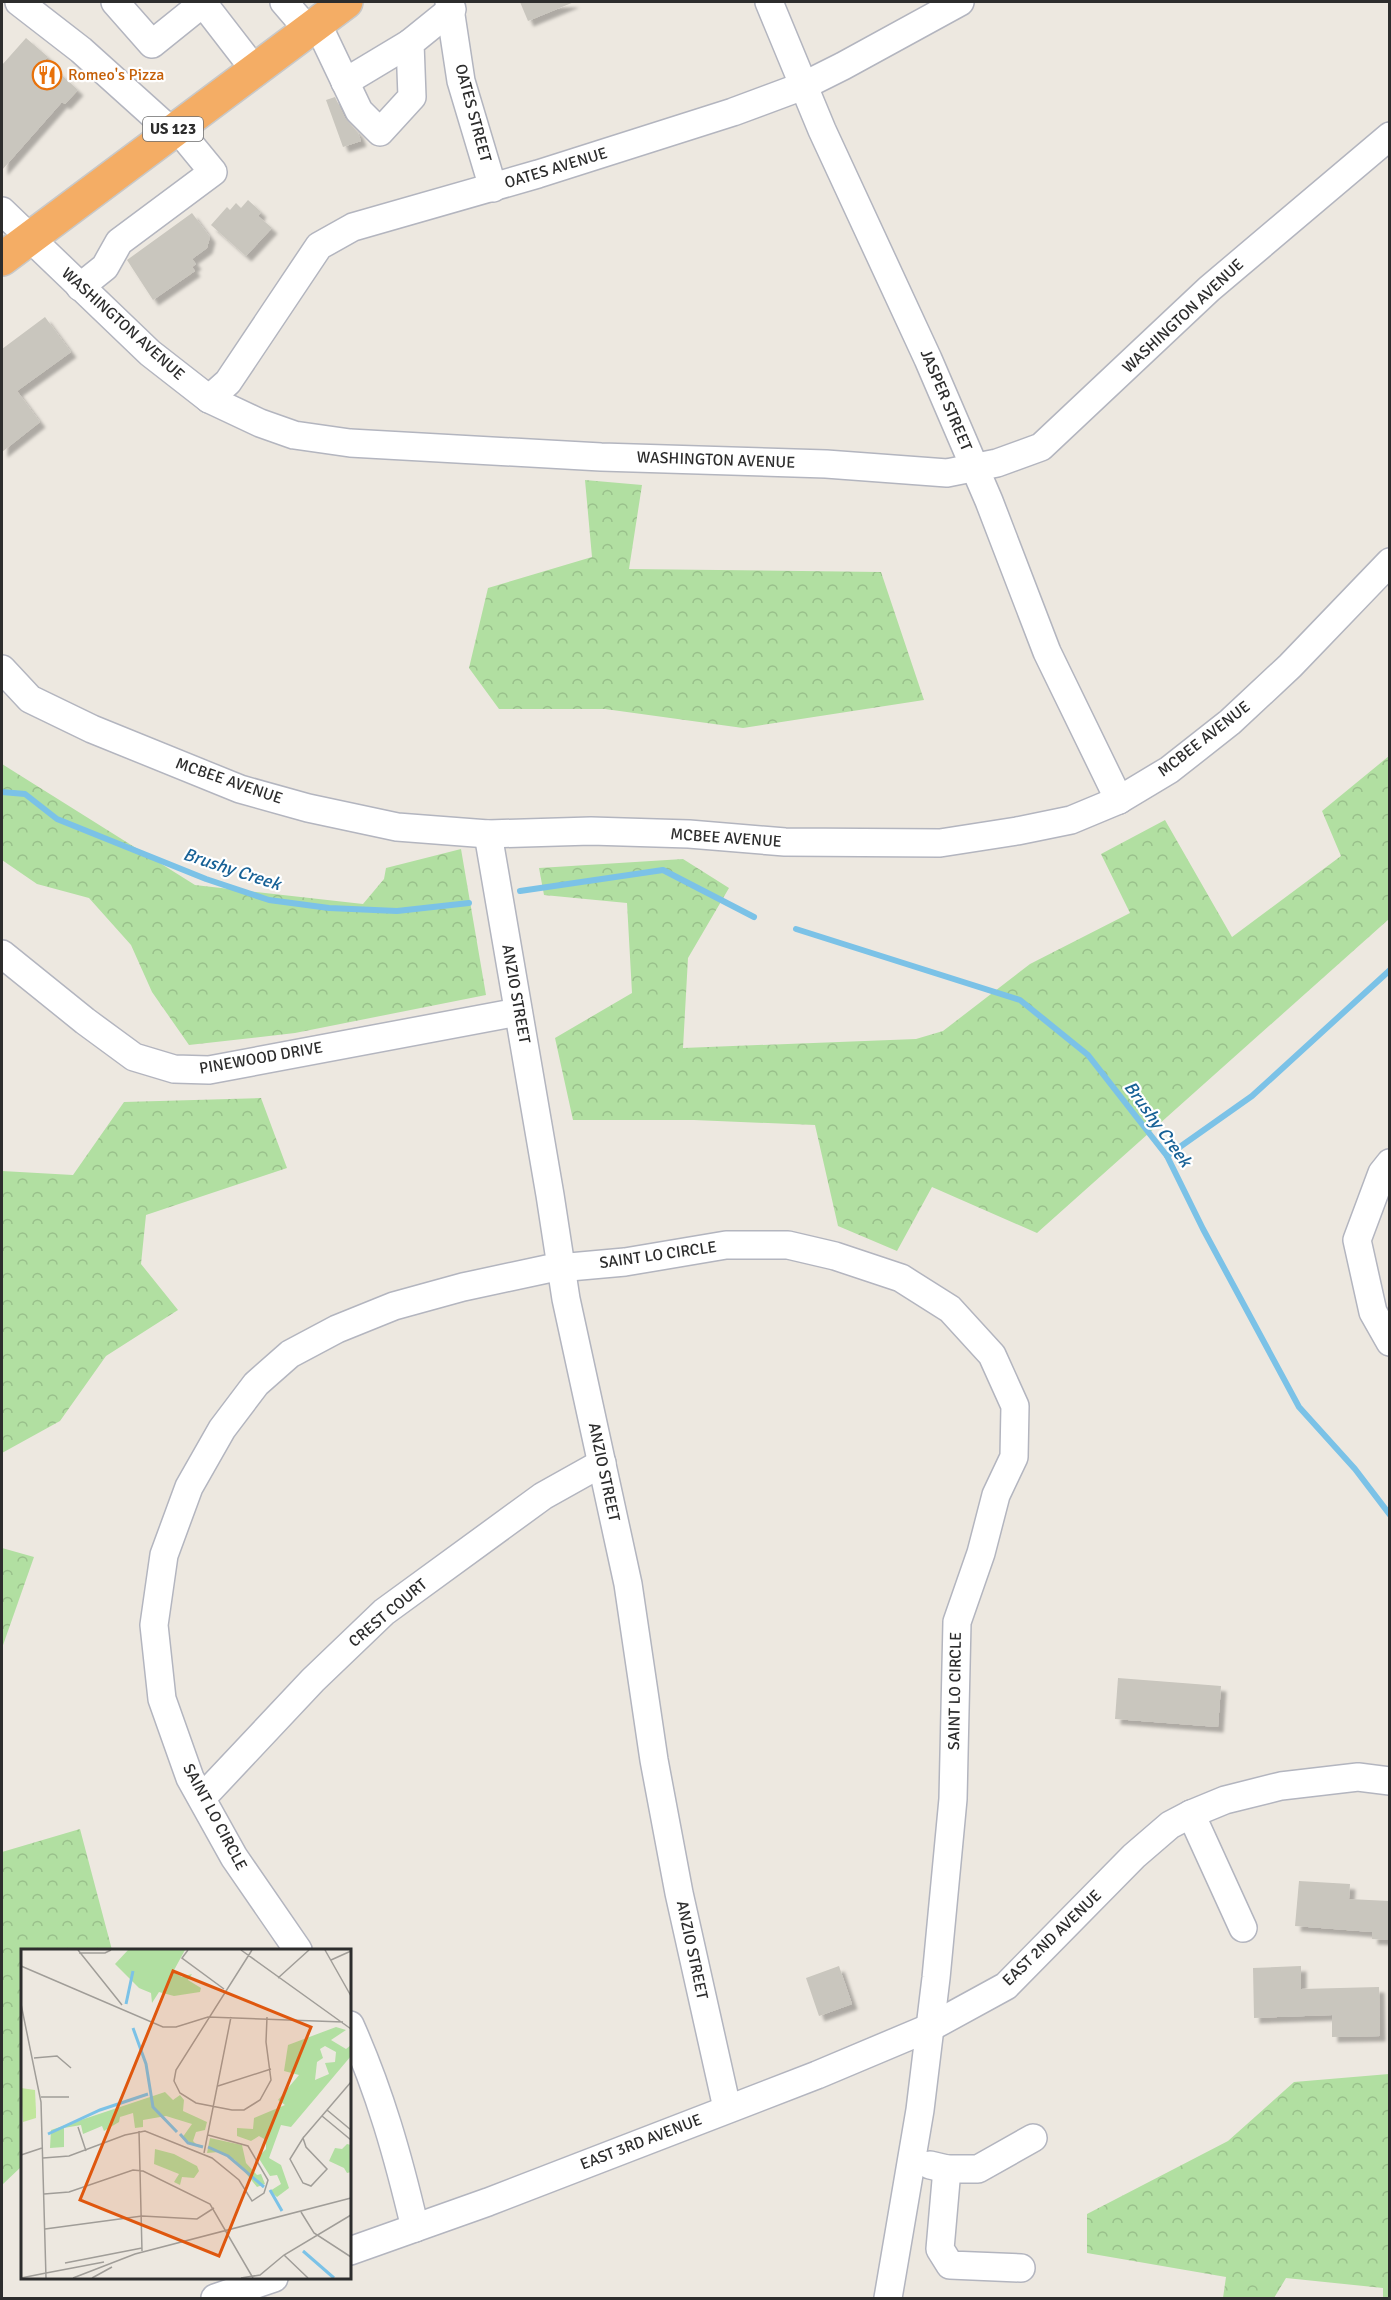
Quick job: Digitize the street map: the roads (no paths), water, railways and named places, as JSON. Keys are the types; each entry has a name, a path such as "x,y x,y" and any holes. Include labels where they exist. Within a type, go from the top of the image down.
{"highway":[{"name":"US 123","path":"2,259 346,2"}],"street":[{"path":"19,2 81,50 174,129 213,172 119,242 105,267 80,287"},
{"path":"115,2 152,44 203,3 216,7 254,69"},
{"path":"284,2 313,26 345,81 359,111 381,132 412,97 410,43"},
{"name":"JASPER STREET","path":"768,2 827,141 928,358 975,468 1047,652 1119,800"},
{"name":"OATES AVENUE","path":"209,399 228,382 319,246 353,227 493,188 733,112 803,86 960,2"},
{"path":"345,81 410,43 450,5"},
{"name":"OATES STREET","path":"450,5 462,81 493,188"},
{"name":"WASHINGTON AVENUE","path":"2,211 150,353 209,399 260,423 294,435 350,443 601,457 826,464 947,473 997,464 1041,447 1209,289 1389,135"},
{"name":"MCBEE AVENUE","path":"2,669 30,699 92,729 240,789 308,808 397,827 488,834 602,832 689,834 785,842 940,843 1071,820 1119,800 1169,770 1230,722 1297,659 1389,562"},
{"name":"ANZIO STREET","path":"488,834 566,1299 627,1584 654,1760 679,1893 727,2108"},
{"name":"PINEWOOD DRIVE","path":"2,954 134,1057 174,1069 208,1070 518,1012"},
{"path":"1389,1163 1382,1173 1357,1240 1373,1312 1389,1342"},
{"name":"SAINT LO CIRCLE","path":"297,1949 234,1857 190,1778 162,1699 154,1625 164,1555 189,1487 222,1429 256,1384 290,1354 337,1329 405,1303 463,1287 561,1267 625,1262 726,1245 788,1245 835,1256 901,1278 950,1309 992,1355 1015,1406 1014,1456 996,1495 981,1553 957,1622 953,1799 931,2027"},
{"name":"CREST COURT","path":"202,1798 313,1680 384,1612 543,1496 602,1463"},
{"name":"EAST 2ND AVENUE","path":"931,2027 1006,1986 1134,1856 1170,1825 1225,1800 1281,1786 1358,1777 1389,1781"},
{"path":"1191,1814 1243,1928"},
{"path":"351,2027 389,2124 415,2228"},
{"path":"888,2298 931,2027"},
{"name":"EAST 3RD AVENUE","path":"351,2251 488,2202 727,2108 817,2076 931,2027"},
{"path":"911,2161 947,2169 978,2169 1033,2138"},
{"path":"947,2169 940,2249 950,2265 1021,2268"},
{"path":"215,2298 268,2279"}],"waterway":[{"name":"Brushy Creek","path":"2,792 25,794 57,819 206,879 269,900 329,908 397,911 469,903"},
{"name":"Brushy Creek","path":"520,891 663,870 754,917"},
{"name":"Brushy Creek","path":"796,929 1020,1000 1088,1055 1167,1156 1203,1229 1299,1407 1355,1469 1390,1515"},
{"path":"1167,1156 1252,1096 1390,970"}],"place":[{"name":"Romeo's Pizza","path":"47,75"}]}
